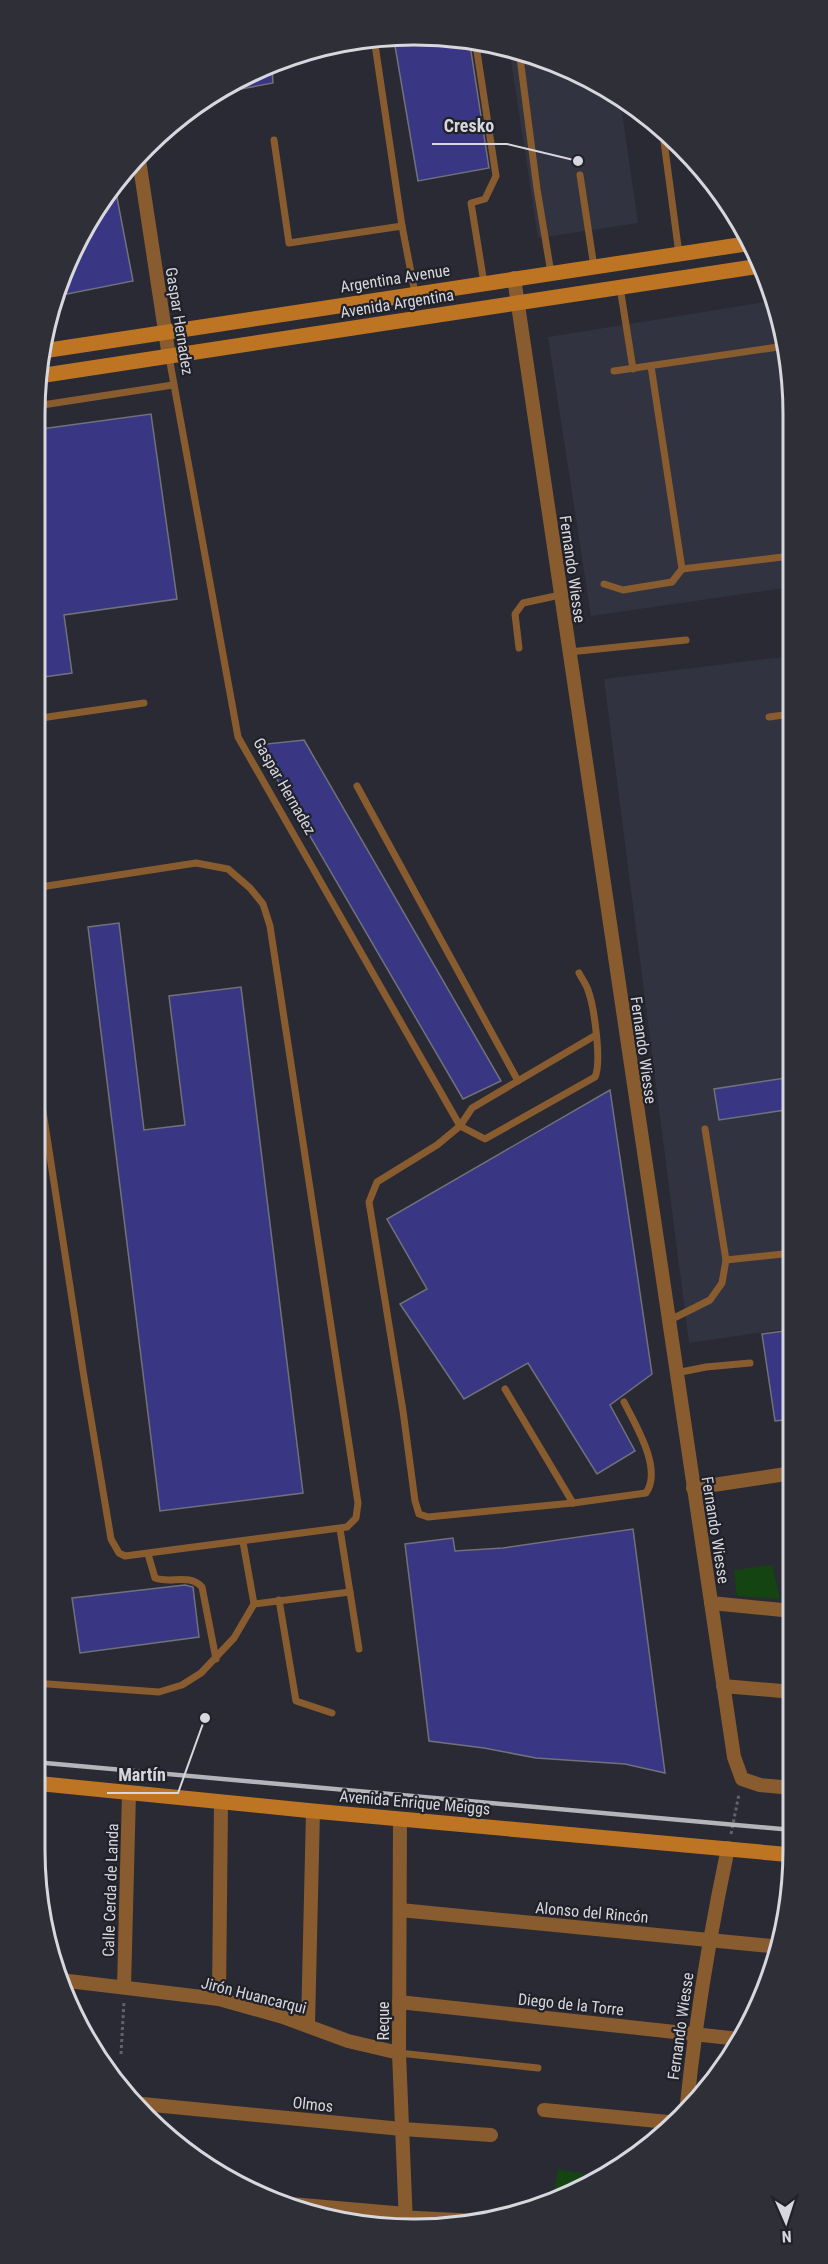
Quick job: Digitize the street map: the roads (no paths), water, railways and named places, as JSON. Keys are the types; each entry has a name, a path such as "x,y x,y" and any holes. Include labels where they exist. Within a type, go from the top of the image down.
{"main road":[{"name":"Argentina Avenue","path":"51,350 742,245"},
{"name":"Avenida Argentina","path":"47,375 752,267"},
{"name":"Avenida Enrique Meiggs","path":"45,1784 783,1854"}],"street":[{"name":"Gaspar Hernadez","path":"140,167 169,357"},
{"name":"Fernando Wiesse","path":"514,278 734,1757 742,1779 760,1785 783,1787"},
{"path":"693,1488 783,1474"},
{"path":"711,1603 783,1610"},
{"path":"723,1686 783,1691"},
{"name":"Calle Cerda de Landa","path":"124,1987 129,1793"},
{"path":"219,2000 221,1802"},
{"path":"308,2025 313,1811"},
{"name":"Reque","path":"400,1819 399,2053 406,2219"},
{"name":"Fernando Wiesse","path":"688,2097 694,2034 709,1940 728,1848"},
{"name":"Alonso del Rincón","path":"400,1910 770,1946"},
{"name":"Jirón Huancarqui","path":"69,1981 219,2000 308,2025 348,2042 399,2053"},
{"name":"Diego de la Torre","path":"399,2002 731,2038"},
{"name":"Olmos","path":"147,2104 402,2129 491,2135"},
{"path":"544,2110 663,2122"},
{"path":"331,2209 402,2219"}],"lane":[{"path":"375,47 402,226 415,293"},
{"path":"477,50 496,176 485,199 471,203 484,283"},
{"path":"520,61 537,189 551,273"},
{"path":"274,140 289,243 402,226"},
{"path":"664,143 679,254"},
{"path":"580,175 594,267"},
{"path":"620,287 633,369"},
{"path":"614,371 777,347"},
{"name":"Gaspar Hernadez","path":"169,357 238,737 460,1126"},
{"path":"651,366 682,569"},
{"path":"45,405 173,385"},
{"path":"604,584 623,591 672,582 682,569 783,557"},
{"path":"519,648 515,614 523,603 560,595"},
{"path":"569,652 686,640"},
{"path":"45,717 144,703"},
{"path":"769,717 783,715"},
{"path":"357,786 519,1081"},
{"path":"45,886 196,863 228,869 250,888 263,904 270,926 358,1503 356,1518 347,1527 148,1554 125,1556 119,1553 111,1539 45,1124"},
{"path":"460,1126 485,1139 595,1077 598,1070 596,1035 589,992 579,973"},
{"path":"596,1035 472,1108 460,1126 437,1145 377,1182 369,1202 403,1411 415,1501 419,1514 428,1517 573,1503 646,1493 649,1490 650,1454 624,1402"},
{"path":"668,1321 710,1300 722,1283 726,1260 705,1129"},
{"path":"726,1260 783,1254"},
{"path":"676,1373 706,1367 750,1363"},
{"path":"505,1389 573,1503"},
{"path":"340,1529 359,1649"},
{"path":"45,1684 159,1692 182,1685 201,1673 234,1638 254,1604 243,1542"},
{"path":"148,1554 155,1578 166,1581 186,1578 195,1580 202,1587 216,1659"},
{"path":"254,1604 350,1592"},
{"path":"279,1600 296,1701 332,1713"},
{"path":"399,2053 538,2068"}],"railway":[{"path":"45,1763 783,1829"}],"place":[{"name":"Cresko","path":"578,161"},
{"name":"Martín","path":"205,1718"}]}
